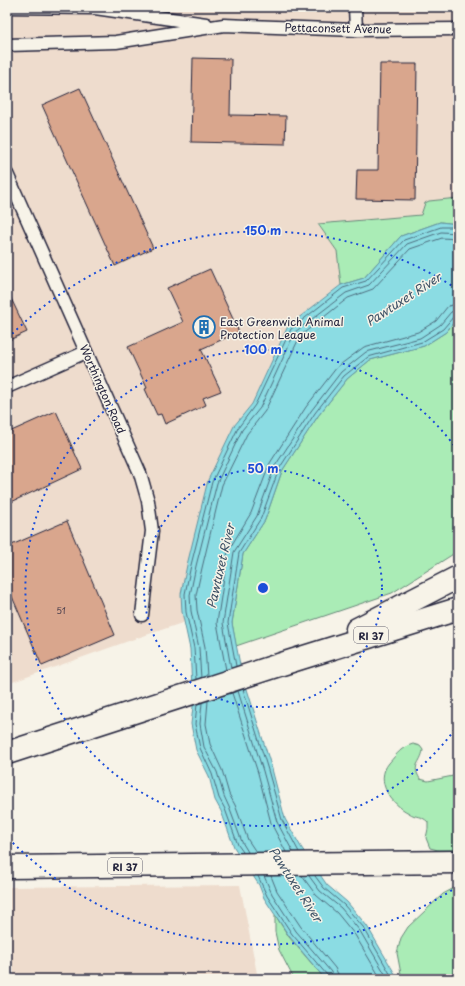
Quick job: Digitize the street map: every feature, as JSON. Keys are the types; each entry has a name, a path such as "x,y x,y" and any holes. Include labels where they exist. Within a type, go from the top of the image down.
{"highway":[{"path":"285,663 361,627 458,577"},
{"name":"RI 37","path":"7,753 458,609"},
{"name":"RI 37","path":"7,867 458,862"},
{"path":"7,870 55,867"}],"street":[{"name":"Pettaconsett Avenue","path":"7,7 95,8 219,26"},
{"path":"355,7 356,30"},
{"name":"Pettaconsett Avenue","path":"7,45 116,42 224,25 356,30 458,29"},
{"name":"Worthington Road","path":"7,174 140,473 148,501 152,531 142,614"},
{"path":"7,387 86,352"}],"shaded area":[{"path":"7,7 458,7 458,198 429,201 425,203 421,215 318,225 337,251 341,285 288,326 252,404 234,426 182,612 185,622 7,684"},
{"path":"240,885 258,979 7,979 7,887"}],"green space":[{"path":"458,198 458,224 440,222 401,236 364,278 341,285 337,251 318,224 421,215 425,203 429,201"},
{"path":"458,317 458,551 392,593 236,646 232,623 243,554 265,520 282,471 318,416 347,379 370,360 424,346 446,332"},
{"path":"413,744 420,746 423,750 416,767 417,774 420,779 428,781 458,775 458,850 438,850 430,848 426,838 428,822 423,818 412,815 396,804 391,798 384,784 383,777 389,763 405,747"},
{"path":"458,886 458,979 402,979 397,953 401,938 408,927 443,894"},
{"path":"275,915 289,937 325,979 294,979 279,950 275,932"}],"water":[{"name":"Pawtuxet River","path":"440,222 458,224 458,317 446,332 424,346 370,360 347,379 318,416 282,471 265,520 243,554 232,623 241,670 272,769 285,819 301,847 327,885 347,902 367,926 398,979 325,979 289,936 264,898 259,885 234,847 221,811 215,800 209,776 196,750 191,724 193,707 190,649 182,612 181,594 208,480 234,426 252,404 288,326 341,285 364,278 401,236"}],"building":[{"path":"193,58 231,59 230,115 286,116 285,144 191,142"},
{"path":"380,64 417,64 415,200 356,199 357,170 378,170"},
{"path":"80,88 153,248 115,266 42,105"},
{"name":"East Greenwich Animal Protection League","path":"210,269 239,332 201,349 221,391 203,398 206,405 165,424 161,414 157,415 145,389 147,388 128,347 183,322 167,288"},
{"path":"7,290 27,332 7,341"},
{"path":"56,411 82,469 7,504 7,433"},
{"path":"67,521 115,635 42,666 7,585 7,547"}],"place":[{"name":"East Greenwich Animal Protection League","path":"204,327"}]}
